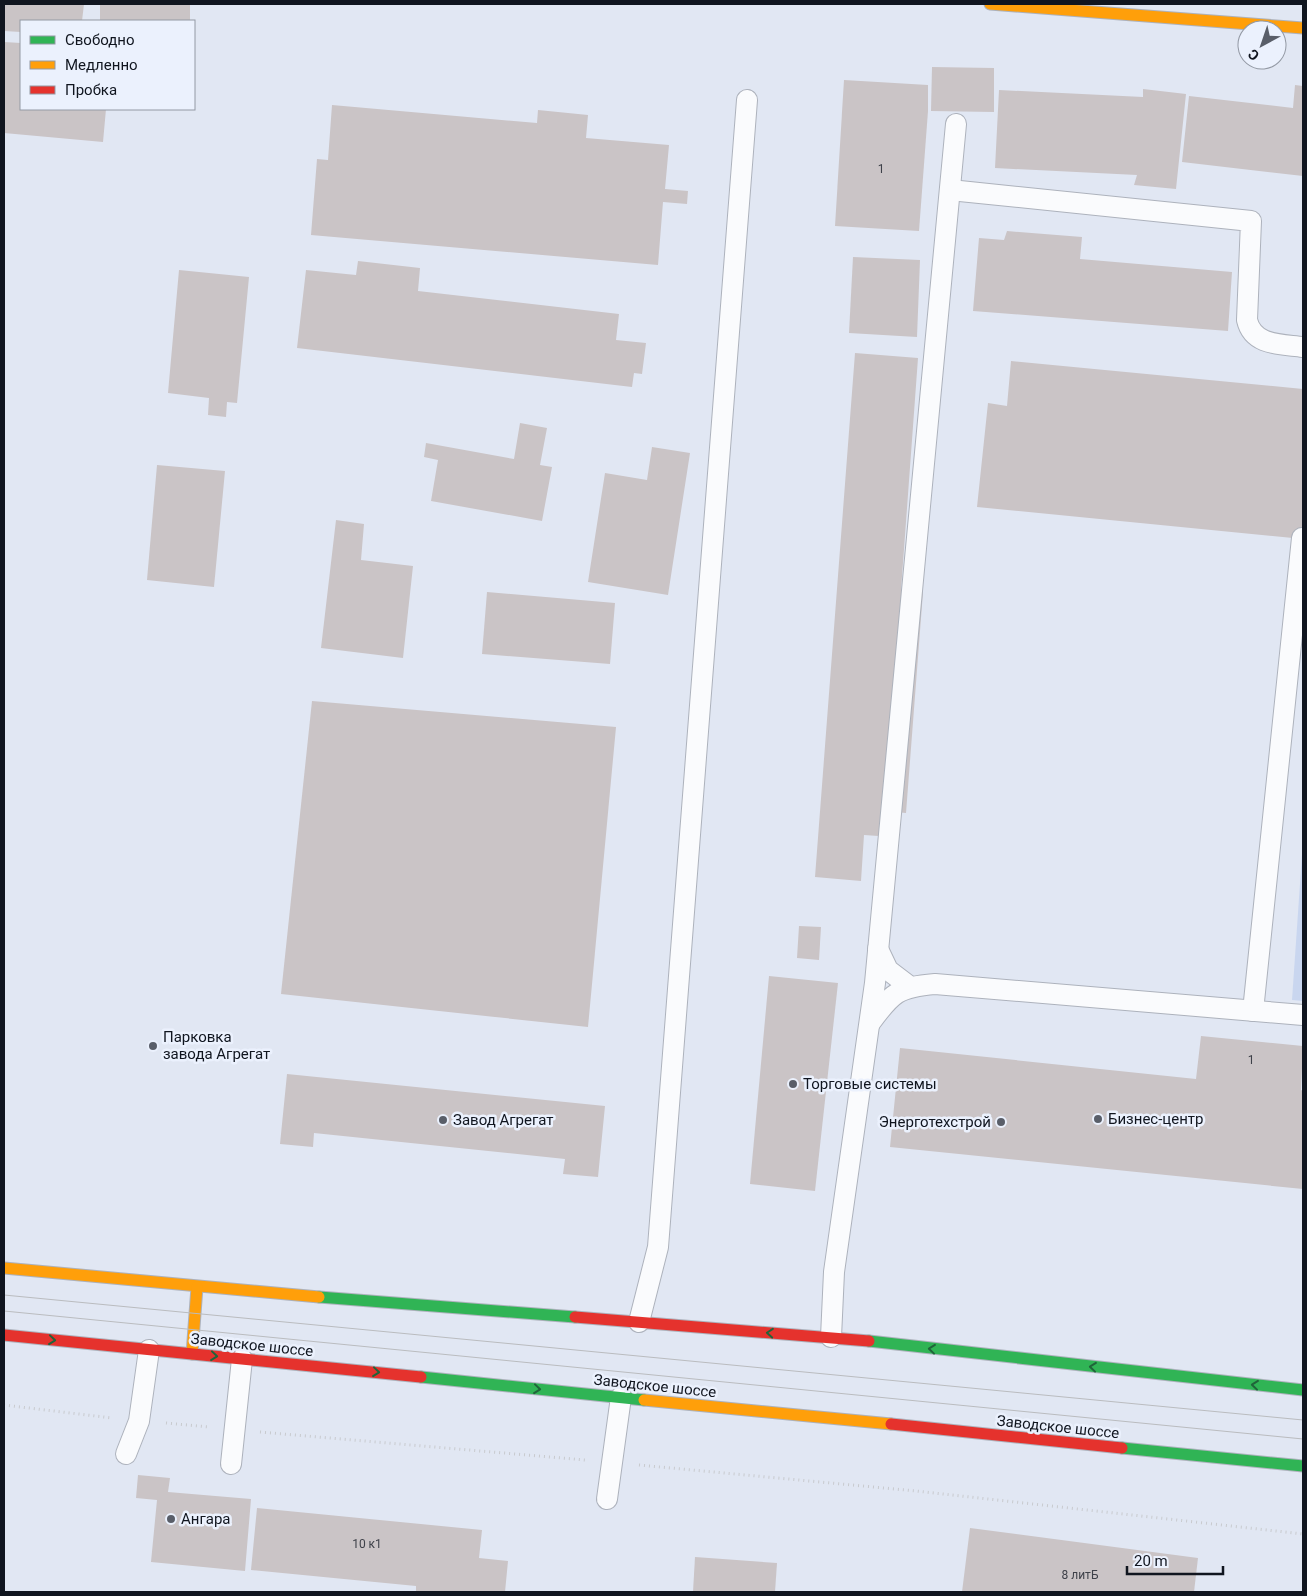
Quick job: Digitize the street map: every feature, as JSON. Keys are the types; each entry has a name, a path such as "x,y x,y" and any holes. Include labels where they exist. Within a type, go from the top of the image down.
{"main road":[{"path":"990,4 1303,28"},
{"path":"4,1268 197,1287 831,1338 1303,1390"},
{"path":"192,1354 197,1287"},
{"name":"Заводское шоссе","path":"4,1335 1303,1466"}],"lane":[{"path":"639,1322 658,1247 747,100"},
{"path":"831,1338 834,1272 878,949 956,124"},
{"path":"950,190 1251,221 1246,320 1248,328 1256,337 1268,343 1303,347"},
{"path":"1254,1011 1302,538"},
{"path":"878,949 888,970 909,986"},
{"path":"869,1024 895,994 909,986 936,984 1303,1015"},
{"path":"126,1454 139,1421 149,1350"},
{"path":"230,1464 242,1359"},
{"path":"607,1499 610,1463 621,1397"}],"path":[{"path":"4,1405 234,1430 916,1491 1303,1534"}],"shaded area":[{"path":"1303,840 1303,1001 1292,1000"}],"building":[{"path":"4,4 84,4 82,20 20,20 20,32 4,31"},
{"path":"100,4 190,4 190,20 100,20"},
{"path":"4,42 20,43 20,110 106,110 103,142 4,133"},
{"path":"932,67 994,68 994,112 931,111"},
{"path":"844,80 928,85 928,111 919,231 835,226"},
{"path":"1295,85 1303,86 1303,176 1182,162 1189,96 1293,108"},
{"path":"1143,89 1186,94 1176,189 1134,185 1137,175 995,168 999,90 1143,97"},
{"path":"332,105 537,123 538,110 588,115 586,138 669,145 665,189 688,191 687,204 663,202 658,265 311,235 317,159 328,160"},
{"path":"1007,231 1082,237 1080,259 1232,272 1228,331 973,311 979,238 1004,240"},
{"path":"853,257 920,260 917,337 849,333"},
{"path":"358,261 420,268 418,291 619,314 616,340 646,343 642,374 634,373 632,387 297,348 306,270 356,275"},
{"path":"179,270 249,277 237,403 227,402 226,417 208,415 209,398 168,393"},
{"path":"855,353 918,358 901,590 923,592 906,813 895,812 893,837 864,835 861,881 815,877"},
{"path":"1011,361 1303,389 1303,539 977,507 988,403 1007,406"},
{"path":"520,423 547,428 540,465 552,467 542,521 431,501 438,460 424,457 426,443 514,459"},
{"path":"652,447 690,453 668,595 588,582 605,473 647,480"},
{"path":"157,465 225,471 214,587 147,580"},
{"path":"336,520 364,524 361,560 413,566 403,658 321,648"},
{"path":"487,592 615,603 610,664 482,654"},
{"path":"312,701 616,727 588,1027 281,994"},
{"path":"799,926 821,927 819,960 797,958"},
{"name":"Торговые системы","path":"769,976 838,983 815,1191 750,1184"},
{"name":"Бизнес-центр","path":"1201,1036 1303,1046 1301,1090 1303,1091 1303,1189 890,1147 900,1048 1196,1079"},
{"name":"Завод Агрегат","path":"287,1074 605,1106 598,1177 563,1174 565,1159 314,1133 313,1147 280,1144"},
{"path":"138,1475 170,1478 168,1492 251,1499 245,1571 151,1562 157,1500 136,1498"},
{"path":"257,1508 482,1530 479,1558 508,1561 505,1592 416,1592 416,1586 251,1570"},
{"path":"970,1528 1198,1558 1194,1592 962,1592"},
{"path":"695,1557 777,1563 775,1592 693,1592"}],"tram line":[{"path":"4,1295 1303,1420"},
{"path":"4,1311 1303,1439"}],"traffic: fast":[{"path":"319,1297 575,1317"},
{"path":"869,1341 1303,1390"},
{"path":"421,1377 644,1400"},
{"path":"1122,1448 1303,1466"}],"traffic: slow":[{"path":"990,4 1303,28"},
{"path":"4,1268 319,1297"},
{"path":"192,1354 197,1287"},
{"path":"644,1400 891,1424"}],"traffic: jam":[{"path":"575,1317 869,1341"},
{"path":"4,1335 421,1377"},
{"path":"891,1424 1122,1448"}],"place":[{"name":"Парковка завода Агрегат","path":"153,1046"},
{"name":"Торговые системы","path":"793,1084"},
{"name":"Бизнес-центр","path":"1098,1119"},
{"name":"Завод Агрегат","path":"443,1120"},
{"name":"Энерготехстрой","path":"1001,1122"},
{"name":"Ангара","path":"171,1519"}]}
